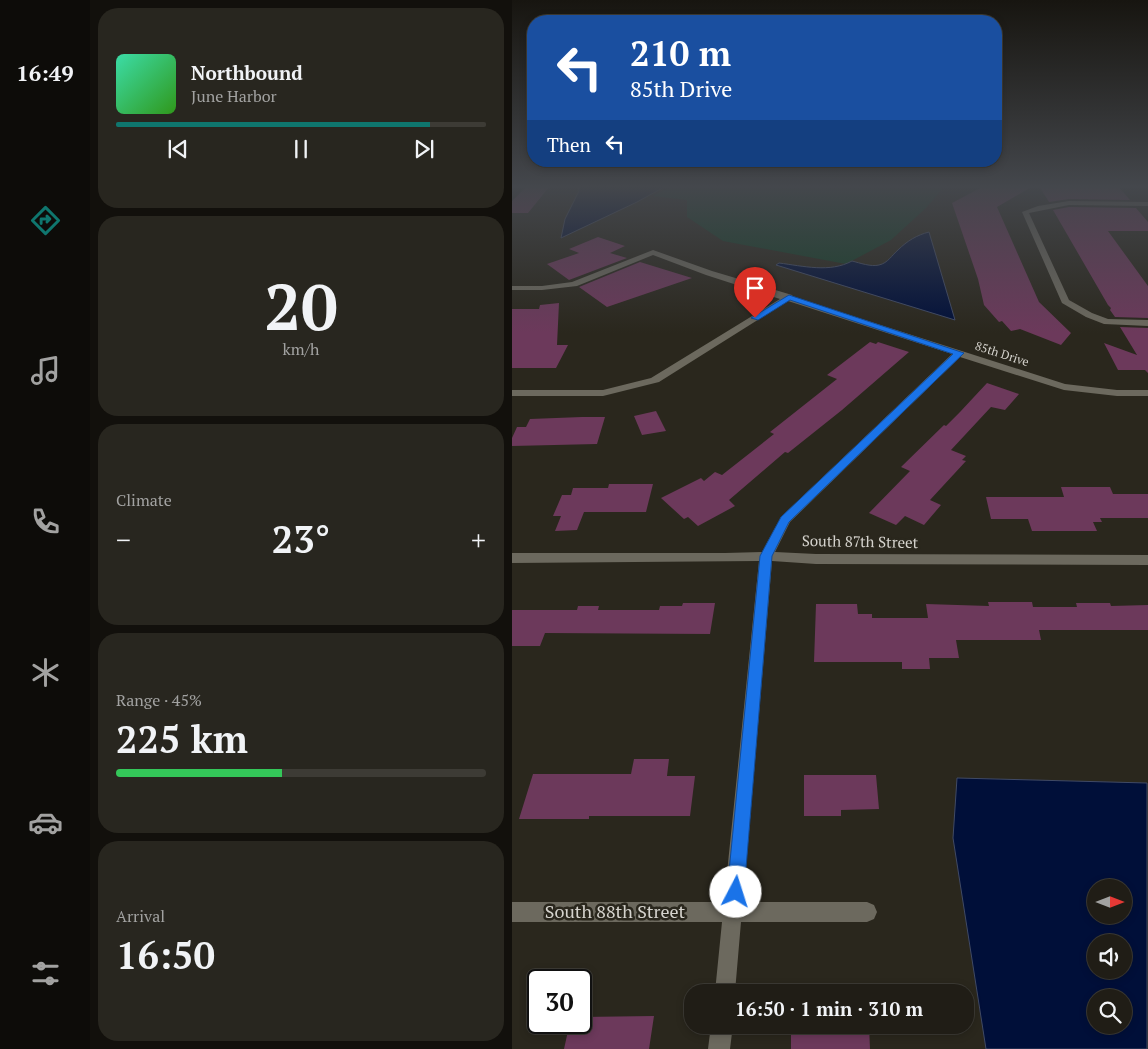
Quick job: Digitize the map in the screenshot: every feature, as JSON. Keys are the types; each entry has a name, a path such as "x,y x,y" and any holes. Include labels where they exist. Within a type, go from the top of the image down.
{"street":[{"path":"1035,235 1065,301 1089,315 1107,322 1148,323"},
{"name":"85th Drive","path":"512,288 542,288 574,284 653,252 709,273 789,297 1064,387 1117,393 1148,393"},
{"path":"512,393 603,393 655,380 789,297"},
{"path":"726,984 766,556 785,520 959,353"},
{"name":"South 87th Street","path":"512,558 725,558 766,556 816,559 1148,560"},
{"name":"South 88th Street","path":"512,912 868,912"},
{"path":"719,1049 721,1034"}],"green space":[{"path":"714,235 897,235 891,240 846,264 723,241"}],"water":[{"path":"920,235 930,235 955,320 776,265 779,263 826,268 844,265 852,261 879,265 887,261 909,241"},
{"path":"957,778 1147,783 1147,1049 986,1049 953,838"}],"building":[{"path":"963,235 1009,235 1039,302 1071,333 1061,345 1020,329 1011,331 1002,321 999,322 984,305 978,279"},
{"path":"1067,235 1111,235 1148,286 1148,318 1115,317"},
{"path":"598,237 625,246 610,253 627,258 569,280 547,264 579,253 569,249"},
{"path":"640,262 692,278 607,307 579,287"},
{"path":"559,303 557,345 568,345 556,368 512,368 512,309 539,309 540,305"},
{"path":"1120,327 1148,328 1148,373 1145,370 1118,370 1104,343 1137,355"},
{"path":"870,342 876,344 878,342 909,352 842,410 788,453 785,452 729,500 735,506 698,526 688,517 684,519 661,498 701,478 704,481 715,472 722,475 774,434 770,432 837,379 827,375"},
{"path":"987,383 1019,394 1005,410 991,407 951,450 966,456 962,460 966,461 930,500 941,505 924,525 905,516 896,525 869,513 910,471 901,467 944,425 946,426"},
{"path":"656,411 666,431 642,435 634,416"},
{"path":"605,417 597,444 512,446 512,438 517,427 526,427 530,419"},
{"path":"609,484 653,484 646,512 584,512 577,530 555,531 561,516 553,516 562,495 571,495 573,488 608,488"},
{"path":"1061,487 1110,487 1113,494 1148,494 1148,518 1100,518 1102,522 1093,522 1097,531 1032,531 1028,519 991,519 986,497 1064,497"},
{"path":"988,602 1032,602 1033,607 1077,607 1076,603 1110,603 1111,606 1148,605 1148,630 1039,630 1041,640 956,640 959,658 929,658 930,669 902,669 902,662 814,662 816,604 857,604 858,614 872,614 872,618 928,618 926,604 989,606"},
{"path":"683,603 715,603 710,634 545,633 540,646 512,646 512,610 577,610 578,606 599,606 598,610 659,610 660,606 682,606"},
{"path":"634,759 669,759 667,776 695,776 690,816 589,816 589,819 519,819 533,774 631,774"},
{"path":"804,775 876,775 879,809 841,810 841,816 804,816"},
{"path":"654,1016 649,1049 564,1049 567,1034 592,1034 592,1017"},
{"path":"791,1034 869,1034 870,1049 791,1049"}],"route":[{"path":"736,892 766,556 785,520 959,353 789,297 755,318"}]}
